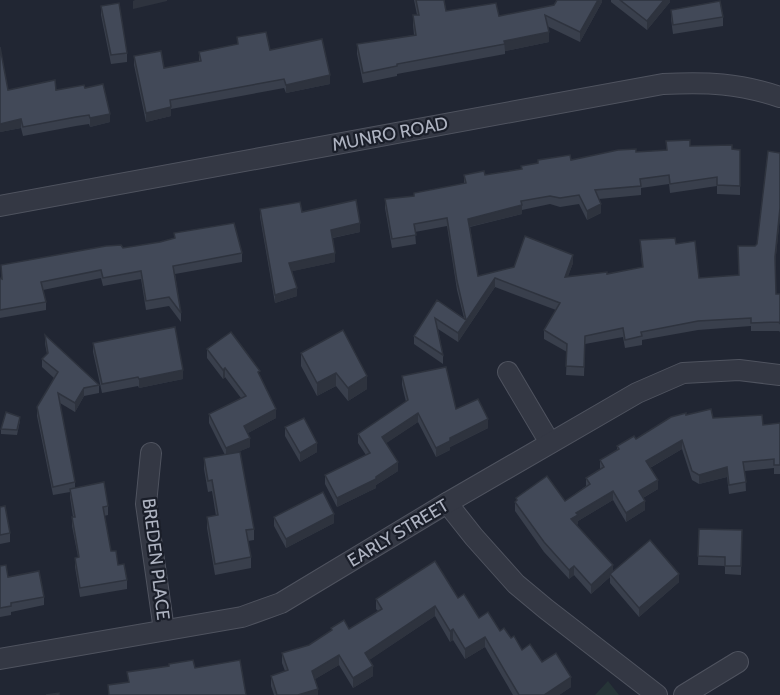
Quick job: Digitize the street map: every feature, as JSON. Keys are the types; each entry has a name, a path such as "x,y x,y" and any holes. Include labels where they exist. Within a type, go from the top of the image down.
{"street":[{"name":"MUNRO ROAD","path":"0,206 663,84 724,83 753,88 780,97"},
{"name":"EARLY STREET","path":"0,659 242,617 267,609 308,588 447,502 637,393 683,373 739,370 780,375"},
{"path":"508,372 550,443"},
{"name":"BREDEN PLACE","path":"151,453 146,504 164,630"},
{"path":"447,502 474,537 516,584 657,695"},
{"path":"684,695 738,662"}],"shaded area":[{"path":"608,681 619,695 595,695"}],"building":[{"path":"416,0 444,0 446,11 496,3 499,16 554,5 557,0 598,0 580,32 545,15 549,32 504,41 505,44 397,64 397,66 363,73 357,44 416,35 413,15 419,15"},
{"path":"620,0 664,0 647,21"},
{"path":"720,1 723,17 673,25 671,10"},
{"path":"119,3 127,53 111,55 101,6"},
{"path":"266,32 270,50 322,39 330,75 286,85 284,79 170,100 171,107 146,113 134,56 161,51 164,68 201,61 199,52 238,44 237,37"},
{"path":"0,47 8,90 55,80 56,90 103,84 110,114 90,118 89,115 23,127 21,119 0,124"},
{"path":"690,140 690,146 732,145 732,149 740,150 740,186 717,185 717,177 670,184 669,175 640,179 641,186 595,190 601,204 587,211 579,195 560,198 550,196 521,201 522,205 468,219 478,276 514,267 525,236 573,255 565,277 607,272 607,274 643,267 640,240 675,238 676,244 695,241 699,278 739,275 738,246 757,244 768,151 780,153 780,208 775,257 776,294 780,294 780,324 779,322 751,323 751,318 698,321 641,332 642,336 625,340 623,328 585,336 584,367 566,366 567,344 544,330 560,303 495,278 458,333 435,318 443,355 414,336 437,300 466,320 447,218 414,224 416,235 392,239 385,199 414,196 414,193 466,183 464,175 484,171 485,175 522,169 521,166 538,163 538,160 570,155 571,160 618,150 636,149 636,152 667,150 666,141"},
{"path":"356,200 360,223 331,230 335,253 289,263 297,288 275,295 260,209 300,202 302,212"},
{"path":"234,223 242,253 173,266 181,313 169,297 146,301 141,271 103,278 101,270 41,282 46,302 0,310 1,265 106,246 121,245 123,248 160,242 175,238 174,233"},
{"path":"175,327 183,370 102,384 93,343"},
{"path":"343,330 367,376 348,388 336,373 317,383 301,353"},
{"path":"231,332 260,371 258,372 276,409 244,426 250,438 226,448 209,414 246,396 207,349"},
{"path":"45,335 99,385 84,388 75,403 58,393 75,482 53,487 37,407 58,372 42,359 48,353"},
{"path":"446,367 456,409 478,399 488,419 450,438 450,441 436,448 418,413 382,437 398,462 376,479 337,498 325,475 370,453 358,434 408,400 402,376"},
{"path":"711,409 713,418 762,415 763,425 780,423 780,465 774,465 774,459 743,462 746,482 729,485 727,467 699,475 692,471 682,440 646,461 658,480 639,491 645,501 626,513 613,491 576,513 578,515 571,519 613,565 591,585 574,566 569,570 544,542 515,502 516,498 547,476 565,501 590,484 586,478 604,467 600,460 619,449 617,446 634,436 636,439 671,417"},
{"path":"6,412 20,417 17,430 1,429"},
{"path":"304,418 317,443 300,453 285,427"},
{"path":"240,452 254,529 246,530 251,557 215,564 207,517 218,515 212,480 208,481 204,458"},
{"path":"104,482 108,506 103,507 111,551 116,551 118,565 124,564 127,580 80,588 75,558 79,557 72,517 75,517 70,489"},
{"path":"323,492 334,514 286,539 274,517"},
{"path":"5,506 10,533 0,535 0,507"},
{"path":"699,529 742,530 741,566 725,566 725,557 698,556"},
{"path":"650,540 679,574 639,608 610,574"},
{"path":"435,561 458,598 464,594 479,618 488,612 500,631 504,628 511,638 514,636 522,650 530,644 542,662 556,653 571,677 544,695 519,695 485,637 465,649 453,629 450,631 435,606 365,653 373,666 353,678 339,655 312,671 318,689 298,695 277,695 271,676 288,670 282,653 309,645 344,620 349,629 382,609 376,599"},
{"path":"6,565 8,577 39,571 44,597 11,603 11,606 0,608 0,566"},
{"path":"193,660 195,668 240,660 246,695 109,695 108,685 129,682 127,672"}]}
